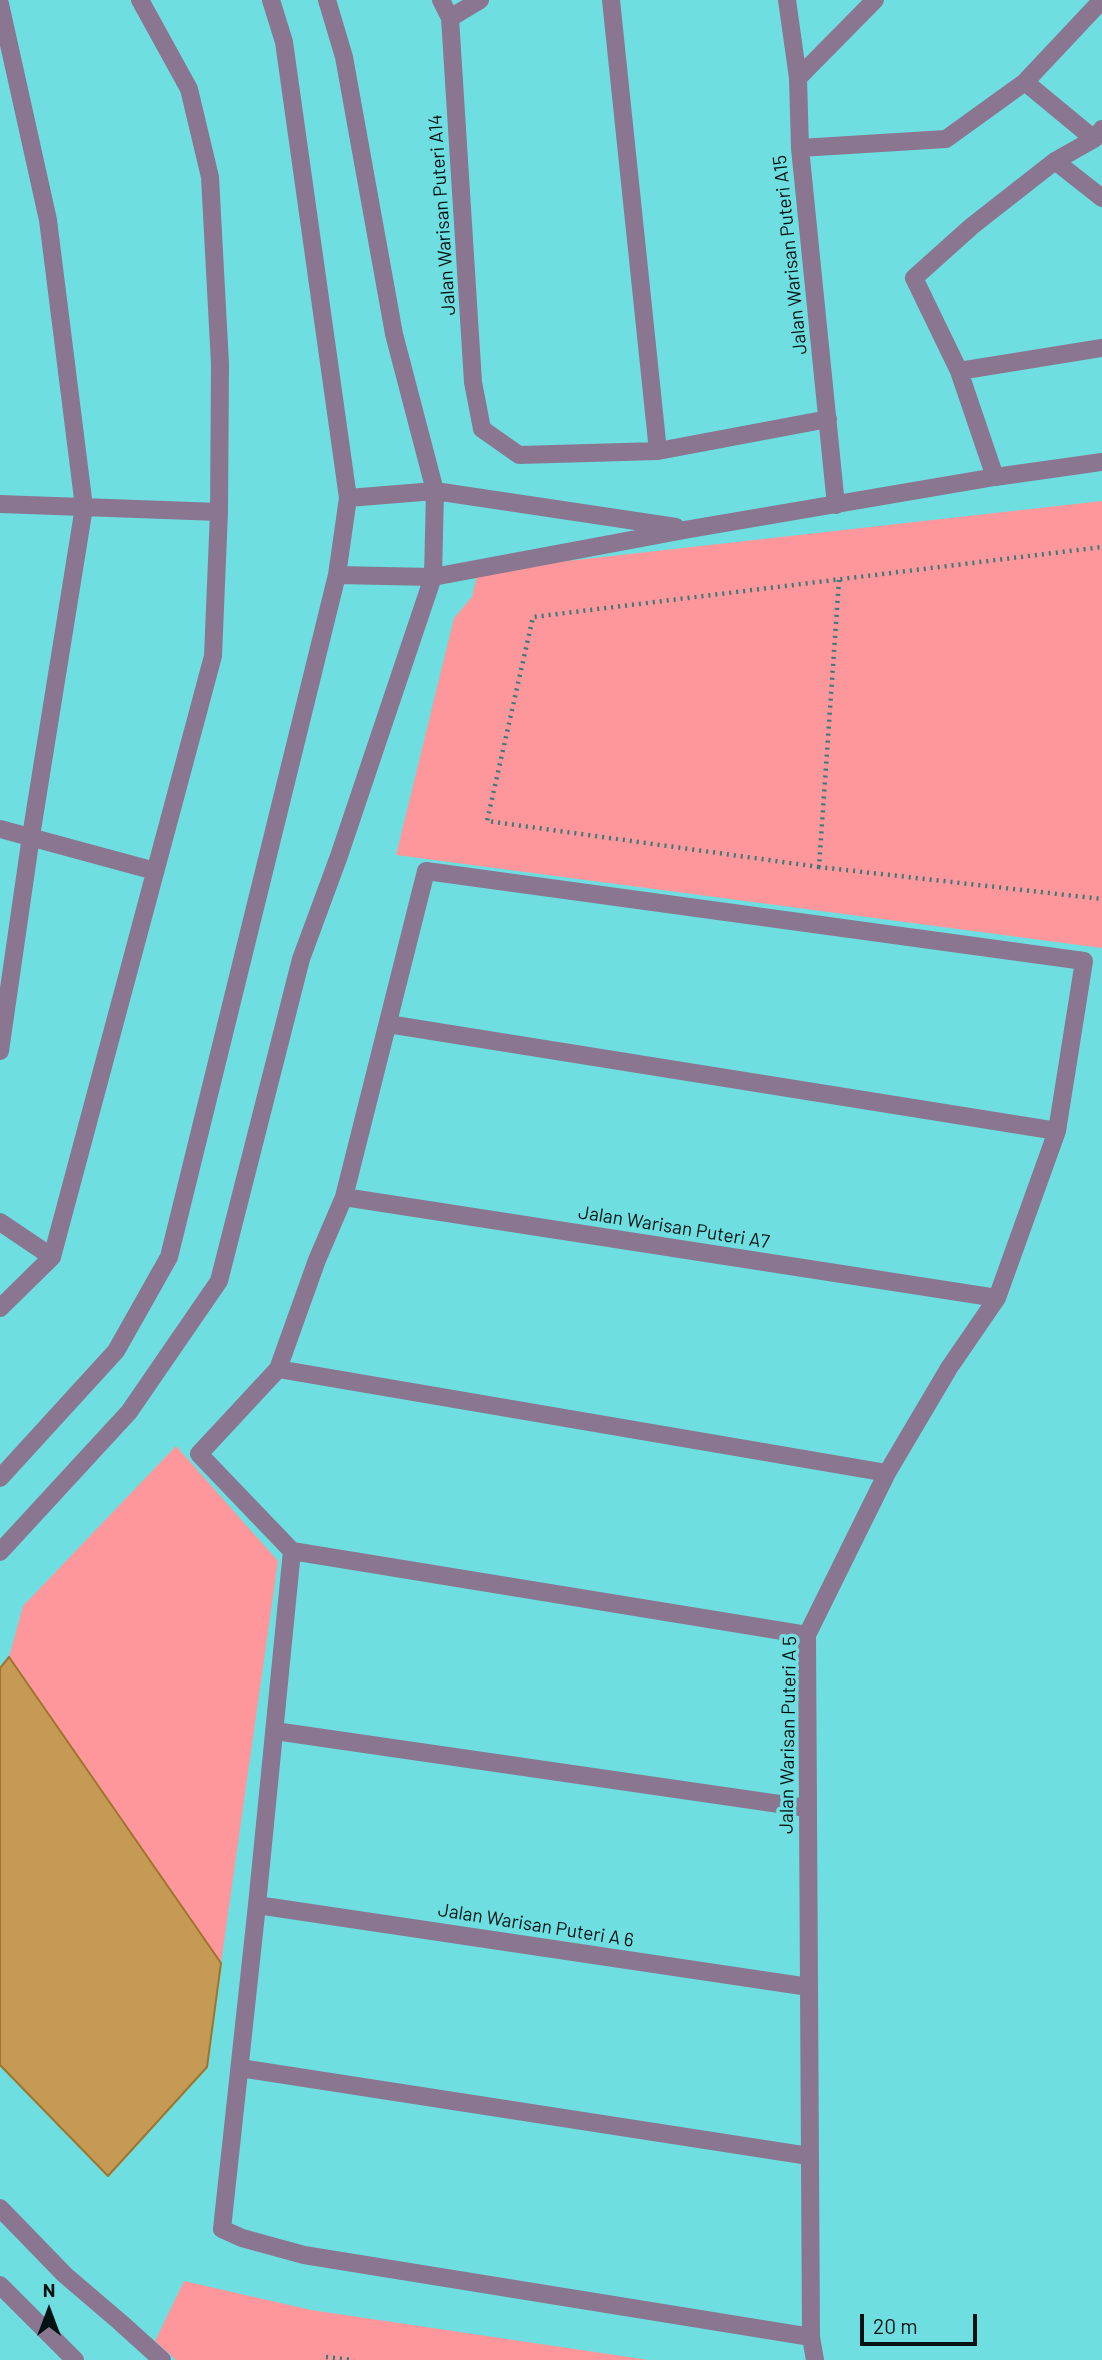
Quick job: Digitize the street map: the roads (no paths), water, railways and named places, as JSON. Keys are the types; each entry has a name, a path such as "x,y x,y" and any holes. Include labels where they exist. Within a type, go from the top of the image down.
{"street":[{"path":"0,1308 52,1257 213,656 219,512 220,364 210,177 189,89 140,0"},
{"path":"0,1478 116,1351 169,1257 337,575 348,498 284,43 271,0"},
{"path":"0,1552 129,1412 219,1281 301,959 339,856 433,577 435,491 394,334 344,57 327,0"},
{"name":"Jalan Warisan Puteri A14","path":"441,0 450,18 473,382 482,429 519,454 658,451"},
{"path":"450,18 480,0"},
{"path":"611,0 658,451 828,419"},
{"name":"Jalan Warisan Puteri A15","path":"787,0 798,78 800,148 836,505"},
{"path":"798,78 875,0"},
{"path":"800,148 946,139 1025,82 1102,1"},
{"path":"0,4 48,220 84,507 31,836 0,1051"},
{"path":"995,477 959,371 914,278 972,226 1055,161 1098,134 1025,82"},
{"path":"1055,161 1102,198"},
{"path":"959,371 1102,348"},
{"path":"337,575 433,577 690,529 995,477 1102,462"},
{"path":"348,498 435,491 690,529"},
{"path":"0,503 219,512"},
{"path":"0,829 155,871"},
{"name":"Jalan Warisan Puteri A 5","path":"388,1024 426,870 1084,961 1057,1131 997,1298 949,1368 887,1473 807,1635 809,2156 811,2337 815,2360"},
{"path":"807,1635 292,1551 199,1454 278,1369 317,1260 344,1197 388,1024 1057,1131"},
{"name":"Jalan Warisan Puteri A7","path":"344,1197 997,1298"},
{"path":"0,1222 52,1257"},
{"path":"278,1369 887,1473"},
{"path":"292,1551 222,2229 242,2238 304,2255 811,2337"},
{"path":"275,1731 807,1808"},
{"name":"Jalan Warisan Puteri A 6","path":"257,1905 809,1987"},
{"path":"240,2068 809,2156"},
{"path":"0,2208 65,2276 162,2360"},
{"path":"0,2285 75,2360"}]}
